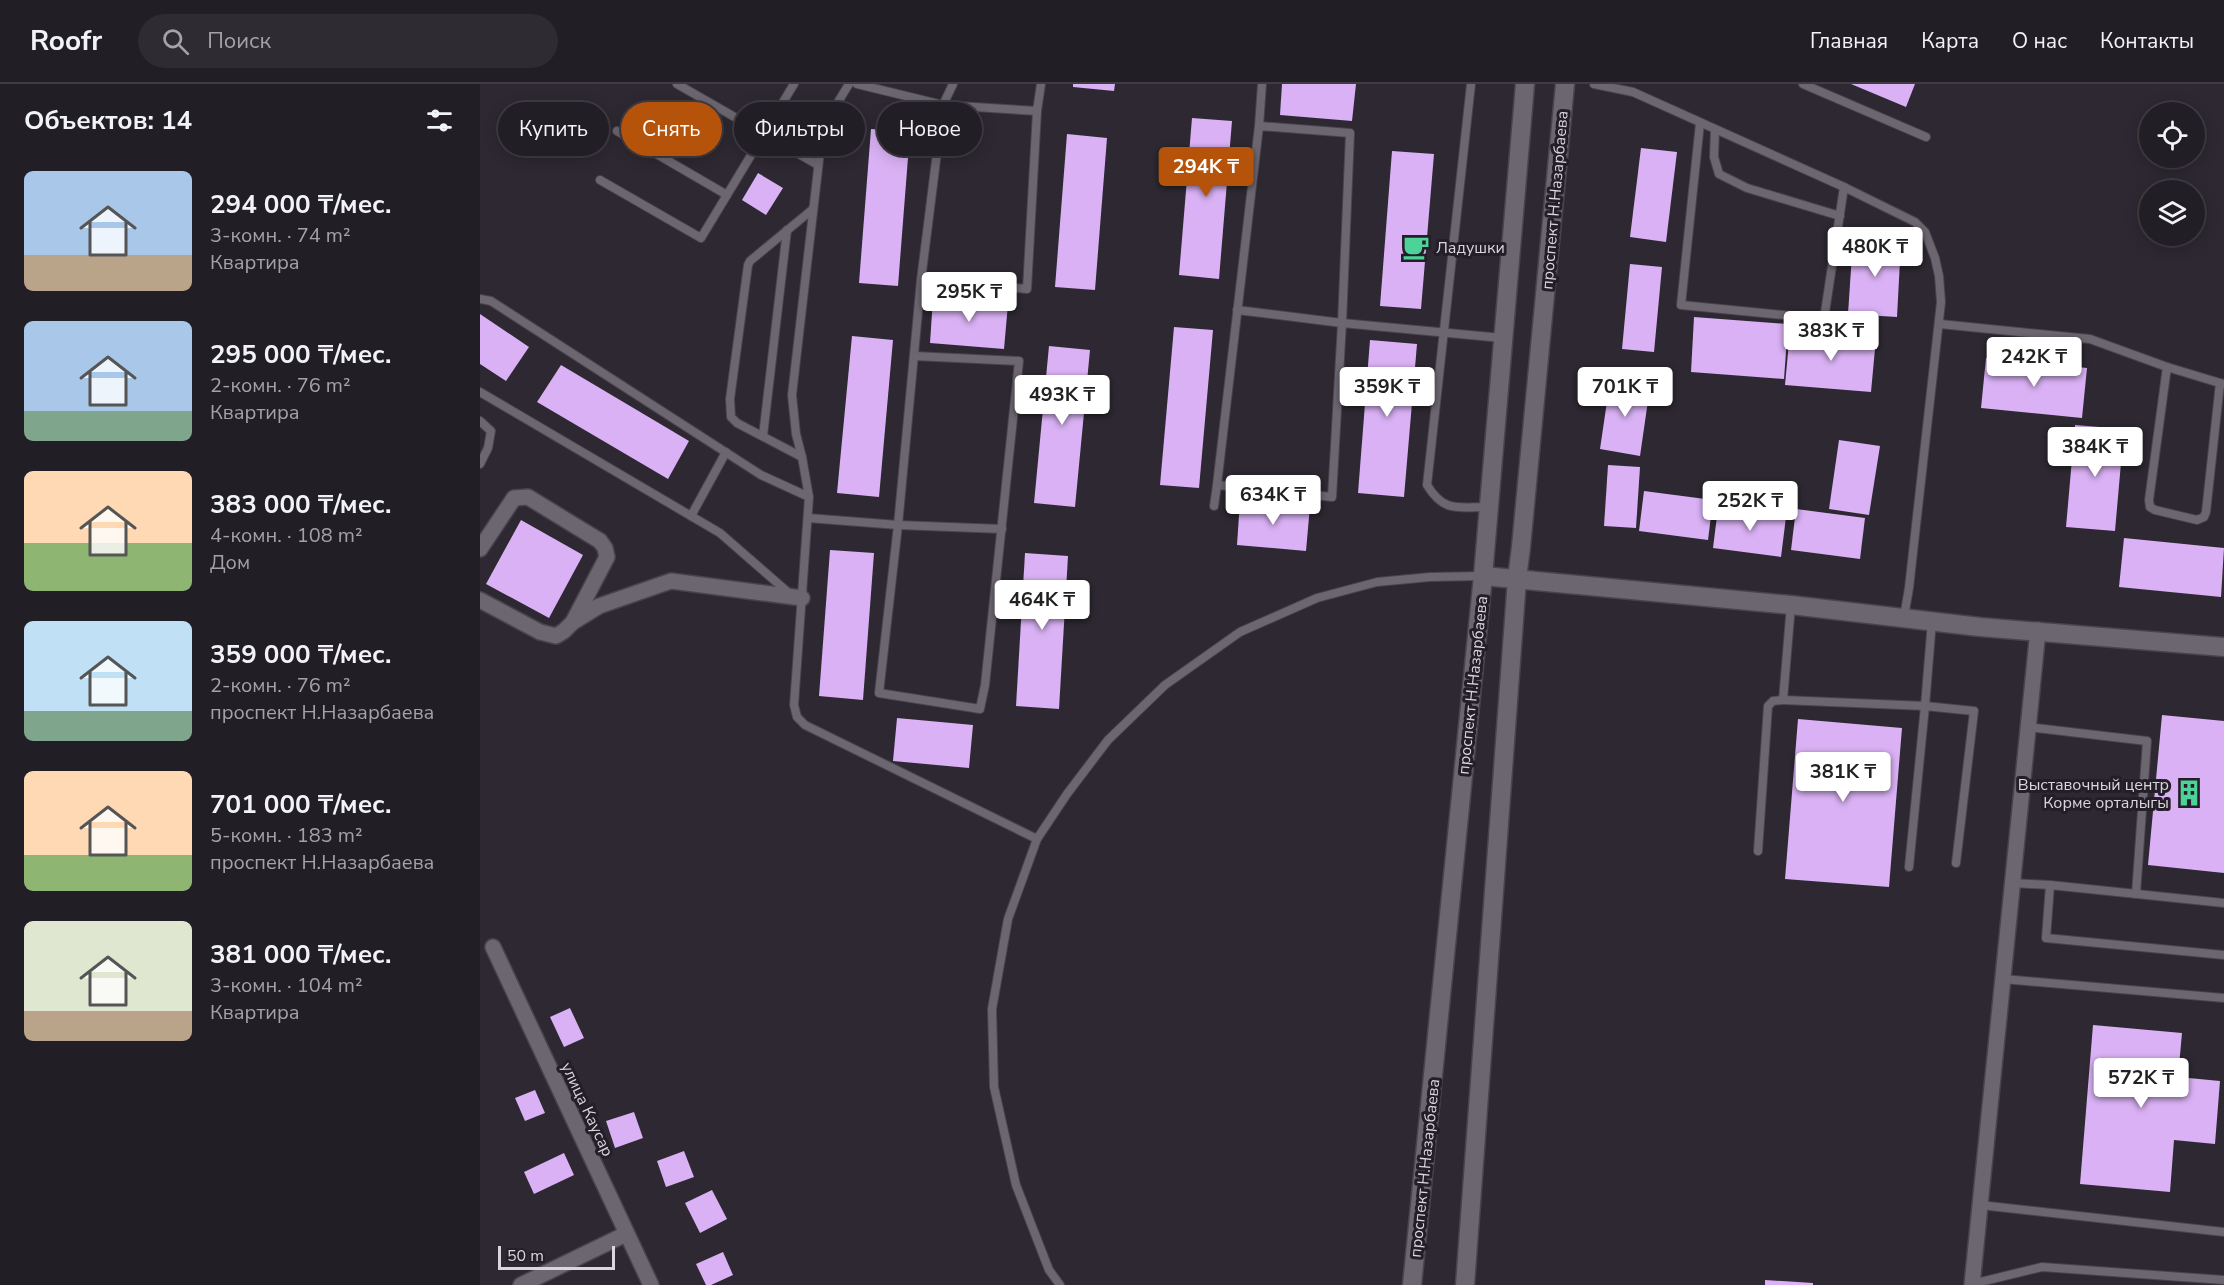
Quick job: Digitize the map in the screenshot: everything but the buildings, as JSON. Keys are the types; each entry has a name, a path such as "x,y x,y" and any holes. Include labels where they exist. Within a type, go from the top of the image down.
{"main road":[{"name":"проспект Н.Назарбаева","path":"1412,1285 1483,576 1525,84"},
{"name":"проспект Н.Назарбаева","path":"1465,1285 1517,579 1565,84"},
{"path":"1483,576 1791,605 1980,627 2224,647"}],"street":[{"path":"480,549 514,498 519,496 528,497 600,541 607,557 573,622"},
{"path":"480,600 548,635 556,636 599,606 671,581 797,596"},
{"path":"1972,1284 2038,630"},
{"name":"улица Каусар","path":"493,947 651,1285"},
{"path":"521,1285 626,1234"}],"lane":[{"path":"677,84 734,117"},
{"path":"783,102 794,84"},
{"path":"849,84 832,112 821,144 792,394 796,434 809,497 797,596 794,705 797,717 805,725 1037,839"},
{"path":"857,84 930,102"},
{"path":"944,102 953,84"},
{"path":"921,280 1027,289 1037,111 1041,84"},
{"path":"1214,506 1262,84"},
{"path":"1471,84 1427,485 1436,501 1452,507 1489,507"},
{"path":"1594,84 1633,92 1844,187 1915,222 1925,232 1939,276 1940,324 1910,588 1904,618"},
{"path":"1803,84 1926,137"},
{"path":"982,108 1037,111"},
{"path":"1700,123 1681,305 1824,319 1844,187"},
{"path":"1217,485 1332,497 1350,133 1259,126"},
{"path":"1714,129 1714,157 1719,174 1747,188 1840,216"},
{"path":"617,131 727,195"},
{"path":"600,180 701,238 750,156"},
{"path":"802,156 818,165"},
{"path":"914,356 1019,361 985,685 980,709 879,693 898,525 921,280 936,156"},
{"path":"802,457 737,423 731,417 730,399 748,265 813,209"},
{"path":"763,436 787,230"},
{"path":"480,299 491,301 761,474 809,497"},
{"path":"1237,310 1342,323 1504,338"},
{"path":"1940,324 2090,339 2167,367 2222,383 2206,512 2204,518 2198,520 2150,507 2149,500 2167,367"},
{"path":"480,392 720,533 797,596"},
{"path":"480,421 491,431 488,448 480,464"},
{"path":"691,516 726,452"},
{"path":"808,518 898,525 1002,529"},
{"path":"1060,1285 1049,1270 1016,1185 994,1087 992,1009 1008,919 1037,839 1067,794 1108,740 1165,685 1240,632 1317,598 1377,582 1430,577 1483,576"},
{"path":"1783,700 1791,605"},
{"path":"1909,867 1932,620"},
{"path":"1758,851 1768,706 1773,701 1925,706 1974,711 1956,863"},
{"path":"2028,728 2147,741 2136,894"},
{"path":"2012,883 2224,903"},
{"path":"2050,885 2046,939 2224,956"},
{"path":"2002,979 2224,998"},
{"path":"1980,1205 2224,1232"},
{"path":"1972,1284 2042,1267 2224,1280"}],"place":[{"name":"Ладушки","path":"1416,247"},
{"name":"Выставочный центр Корме орталыгы","path":"2189,793"}]}
